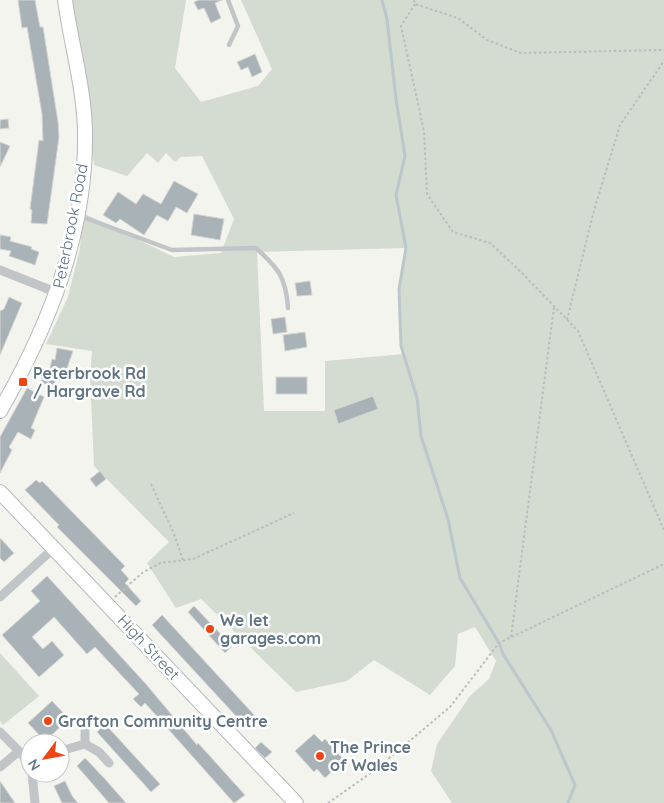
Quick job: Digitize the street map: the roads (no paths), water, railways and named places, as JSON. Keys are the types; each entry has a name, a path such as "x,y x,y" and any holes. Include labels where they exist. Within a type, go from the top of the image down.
{"street":[{"name":"Peterbrook Road","path":"0,411 42,331 58,293 76,215 84,166 85,130 76,58 65,0"},
{"path":"0,270 58,293"},
{"name":"High Street","path":"0,492 296,803"},
{"path":"0,597 54,548"},
{"path":"84,723 85,744"},
{"path":"0,732 18,752 0,766"},
{"path":"70,748 85,744 99,752 109,763"},
{"path":"33,783 35,803"}],"lane":[{"path":"228,0 238,26 229,45"},
{"path":"76,215 172,250 256,248 281,275 286,289 288,308"}],"waterway":[{"path":"382,0 387,19 405,156 396,195 406,248 399,289 401,346 417,398 421,436 448,519 460,578 499,643 503,654 551,730 575,785 568,803"}],"place":[{"name":"Peterbrook Rd / Hargrave Rd","path":"23,382"},
{"name":"We let garages.com","path":"210,629"},
{"name":"Grafton Community Centre","path":"48,721"},
{"name":"The Prince of Wales","path":"320,756"}]}
